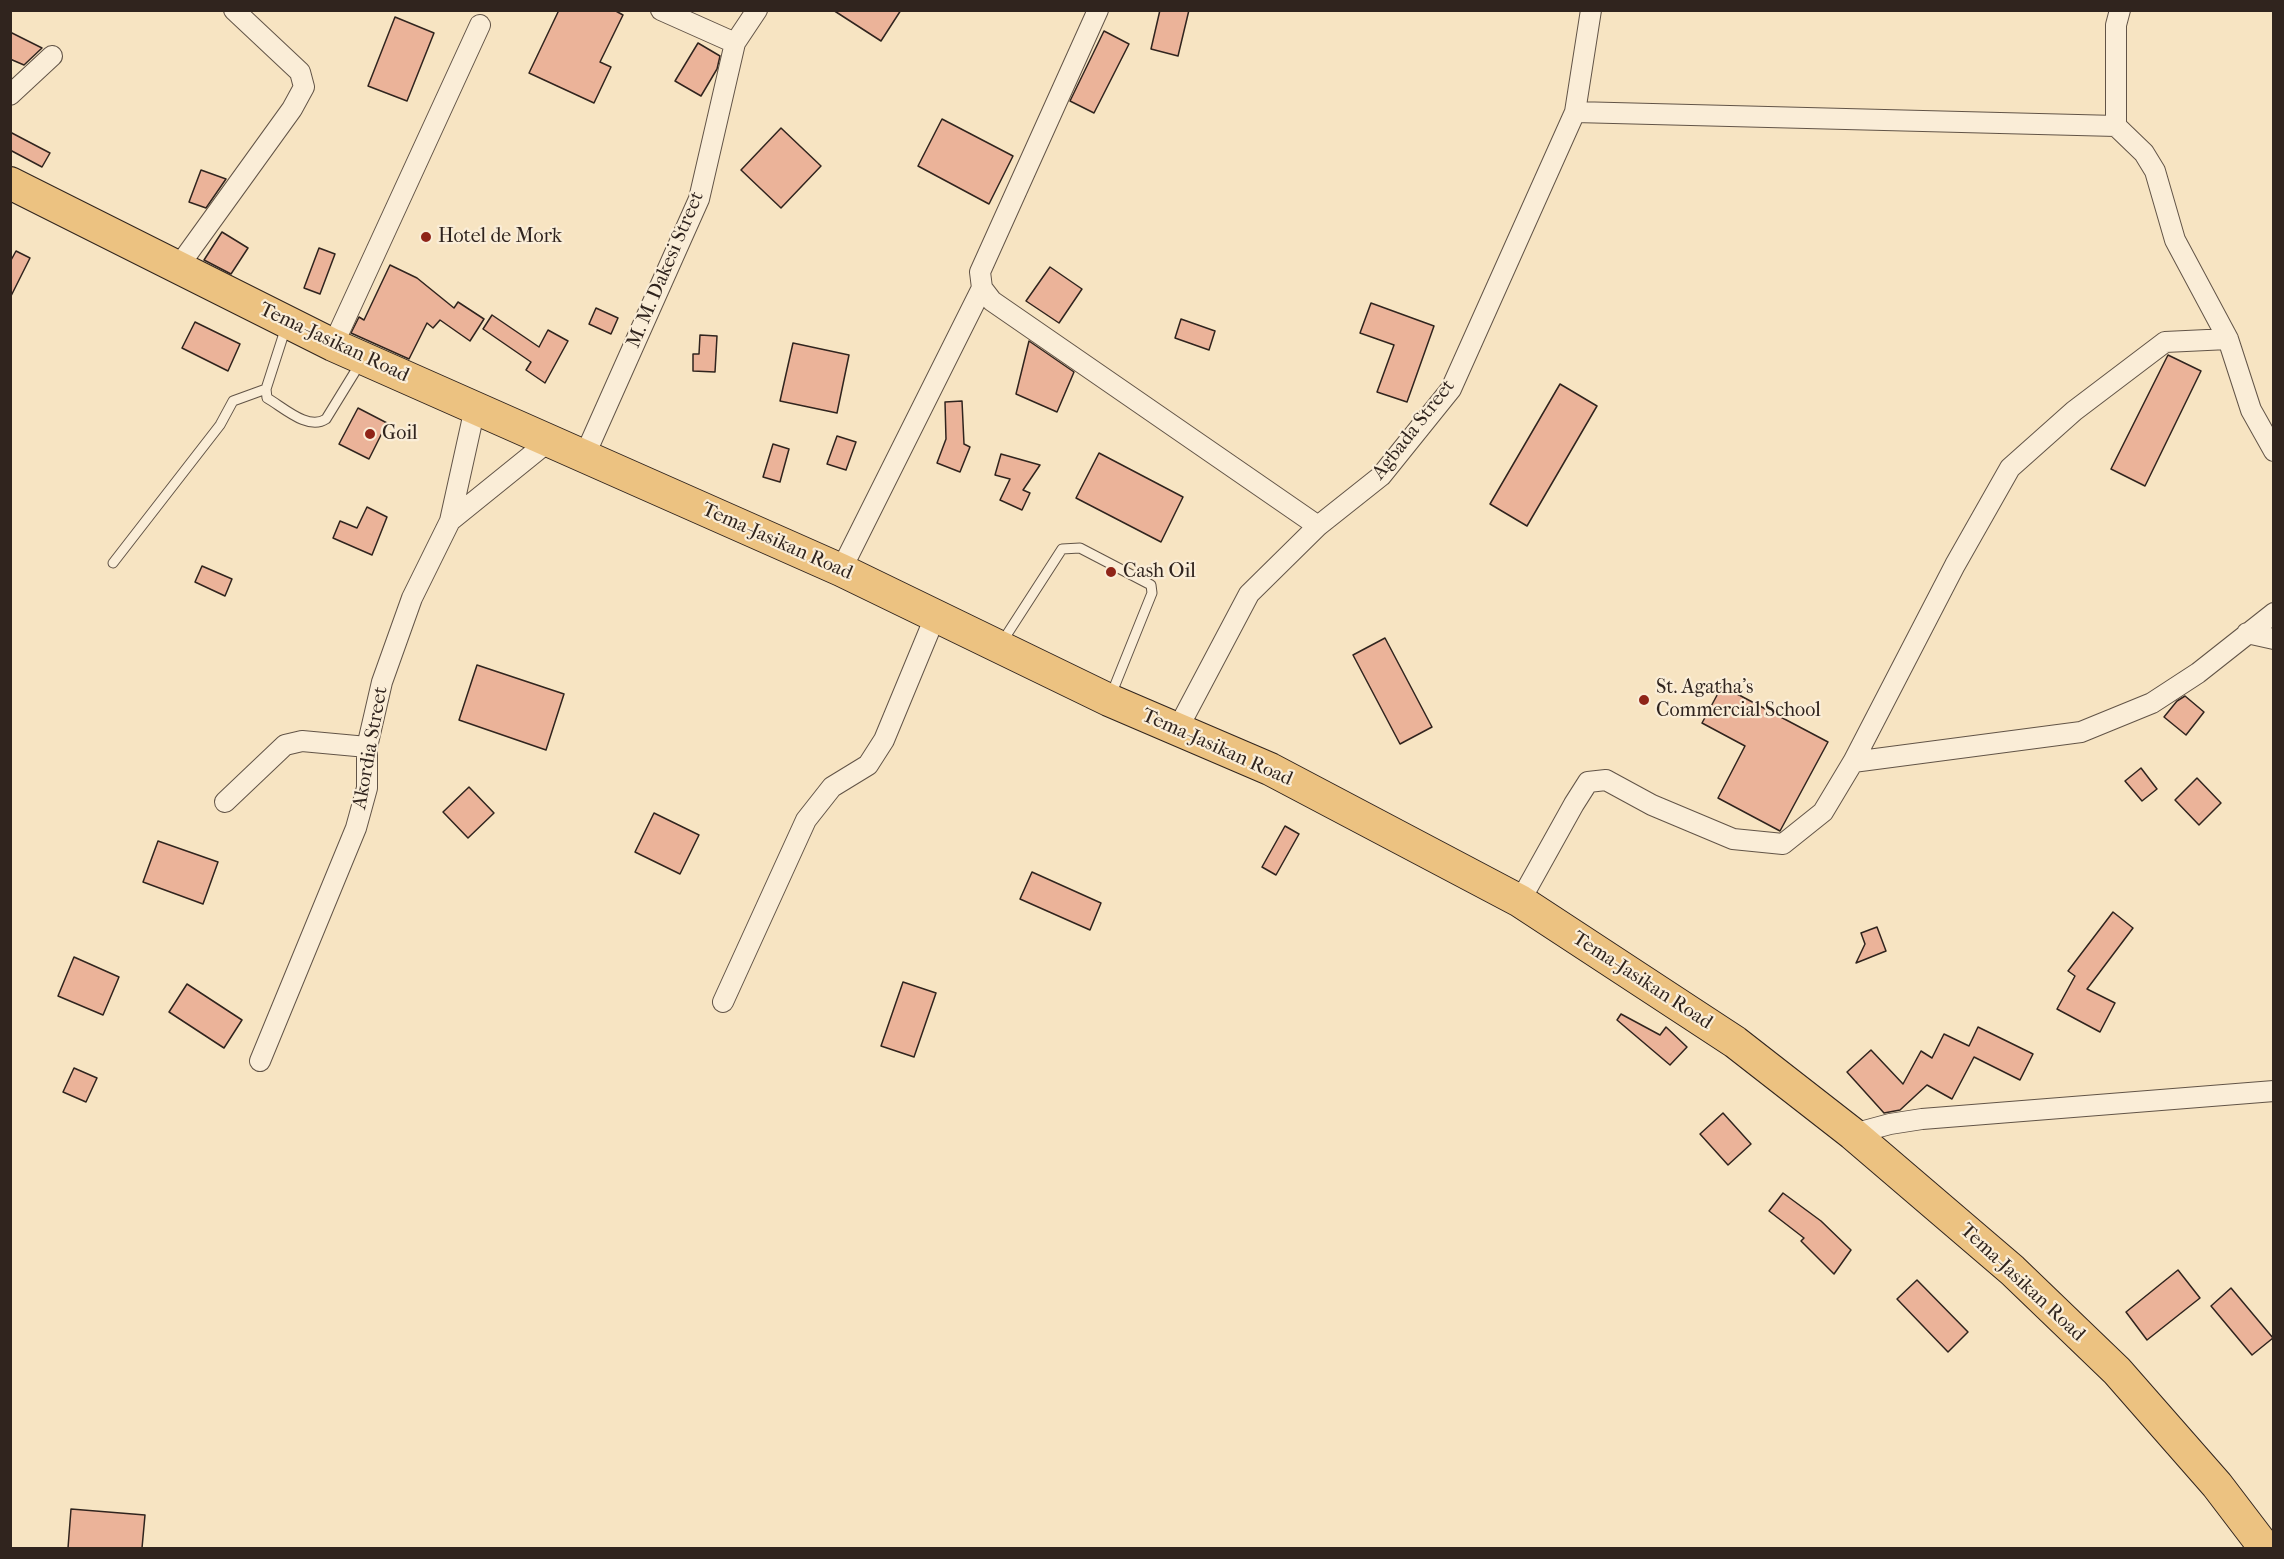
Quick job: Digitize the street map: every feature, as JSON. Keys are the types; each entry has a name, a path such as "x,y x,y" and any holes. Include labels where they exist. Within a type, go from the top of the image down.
{"highway":[{"name":"Tema-Jasikan Road","path":"10,183 333,345 842,570 1109,700 1270,769 1520,901 1735,1042 1853,1134 2012,1270 2116,1371 2217,1485 2265,1548"}],"street":[{"path":"178,267 292,109 304,87 300,72 234,10"},
{"path":"661,10 735,44"},
{"name":"M. M. Dakesi Street","path":"584,457 699,199 735,44 757,10"},
{"path":"842,570 981,288 980,272 1098,10"},
{"name":"Agbada Street","path":"1177,730 1250,594 1318,525 1381,476 1451,389 1575,112 1591,10"},
{"path":"2115,126 2116,25 2120,10"},
{"path":"333,345 480,25"},
{"path":"10,95 52,56"},
{"path":"1575,112 2115,126 2144,153 2155,171 2175,240 2228,339 2251,410 2274,451"},
{"path":"981,288 993,301 1318,525"},
{"path":"1520,901 1588,782 1606,780 1652,805 1733,839 1783,844 1823,812 1853,762 1950,575 2010,468 2074,411 2165,342 2228,339"},
{"path":"450,521 475,408"},
{"name":"Akordia Street","path":"260,1061 356,828 367,788 367,747 382,682 412,598 450,521 549,441"},
{"path":"1853,762 2081,732 2152,703 2198,674 2274,613"},
{"path":"723,1002 806,820 832,787 868,765 884,740 935,617"},
{"path":"2247,633 2274,639"},
{"path":"225,802 285,745 302,741 367,747"},
{"path":"1853,1134 1890,1124 1922,1119 2274,1091"}],"lane":[{"path":"287,322 266,389 267,398 310,423 319,424 326,419 363,358"},
{"path":"113,563 220,425 233,401 266,389"},
{"path":"999,647 1062,549 1080,548 1151,585 1152,593 1109,700"}],"building":[{"path":"559,10 614,10 623,15 600,62 611,67 594,103 529,73"},
{"path":"833,10 901,10 881,41"},
{"path":"1160,10 1189,10 1178,56 1151,49"},
{"path":"395,17 434,33 407,101 368,86"},
{"path":"1104,31 1129,44 1094,113 1070,101"},
{"path":"10,32 42,48 24,65 10,59"},
{"path":"698,43 720,56 717,69 701,96 675,81"},
{"path":"942,119 1013,156 989,204 918,166"},
{"path":"781,128 821,166 781,208 741,170"},
{"path":"10,132 50,153 42,167 10,150"},
{"path":"201,170 226,179 206,208 189,202"},
{"path":"222,232 248,248 231,274 204,260"},
{"path":"319,248 335,254 320,294 304,288"},
{"path":"16,251 30,258 10,298 10,262"},
{"path":"390,265 417,278 454,308 458,302 484,319 470,341 440,320 433,328 427,323 409,359 351,333 359,317 364,320"},
{"path":"1050,267 1082,289 1059,323 1026,301"},
{"path":"1371,303 1434,326 1407,402 1377,392 1394,345 1360,333"},
{"path":"596,308 618,318 611,334 589,324"},
{"path":"492,315 539,347 548,330 568,341 545,383 526,370 531,362 483,329"},
{"path":"1181,319 1215,331 1209,350 1175,338"},
{"path":"195,322 240,344 228,371 182,348"},
{"path":"700,335 717,336 715,372 693,371 693,354 699,354"},
{"path":"1029,341 1074,372 1057,412 1016,394"},
{"path":"793,343 849,355 837,413 780,401"},
{"path":"2168,355 2201,371 2145,486 2111,469"},
{"path":"1560,384 1597,406 1527,526 1490,504"},
{"path":"962,401 964,444 970,447 960,472 937,463 946,439 945,402"},
{"path":"358,408 387,423 369,459 339,444"},
{"path":"837,436 856,442 846,470 827,464"},
{"path":"773,444 789,449 780,482 763,477"},
{"path":"1099,453 1183,497 1161,542 1076,498"},
{"path":"1001,454 1040,465 1023,490 1030,493 1022,510 1000,500 1010,479 995,475"},
{"path":"367,507 387,517 372,555 333,538 340,521 357,528"},
{"path":"202,566 232,579 225,596 195,582"},
{"path":"1385,638 1432,727 1400,744 1353,655"},
{"path":"477,665 564,694 546,750 459,720"},
{"path":"1722,686 1828,742 1780,831 1718,798 1745,746 1702,723"},
{"path":"2185,696 2204,712 2186,735 2164,717 2177,701"},
{"path":"2141,768 2157,789 2142,801 2125,781"},
{"path":"2197,778 2221,803 2199,825 2175,800"},
{"path":"469,787 494,813 468,838 443,812"},
{"path":"654,813 699,835 680,874 635,852"},
{"path":"1285,826 1299,834 1276,875 1262,867"},
{"path":"158,841 218,862 203,904 143,882"},
{"path":"1032,872 1101,903 1090,930 1020,899"},
{"path":"2113,912 2133,928 2087,989 2115,1003 2100,1032 2057,1009 2075,976 2068,971"},
{"path":"1877,927 1886,951 1856,963 1865,944 1861,933"},
{"path":"74,957 119,977 103,1015 58,996"},
{"path":"903,982 936,993 914,1057 881,1046"},
{"path":"187,984 242,1020 224,1048 169,1012"},
{"path":"1621,1014 1660,1035 1666,1027 1687,1047 1670,1065 1617,1020"},
{"path":"1978,1027 2033,1054 2020,1080 1974,1057 1952,1099 1927,1085 1900,1110 1884,1113 1847,1072 1871,1050 1903,1084 1921,1051 1932,1058 1944,1034 1969,1046"},
{"path":"74,1068 97,1078 86,1102 63,1092"},
{"path":"1723,1113 1751,1144 1728,1165 1700,1134"},
{"path":"1783,1193 1821,1221 1851,1250 1834,1274 1801,1241 1804,1238 1769,1211"},
{"path":"2178,1270 2200,1298 2147,1340 2126,1312"},
{"path":"1917,1280 1968,1332 1948,1352 1897,1299"},
{"path":"2231,1288 2273,1338 2252,1355 2211,1306"},
{"path":"71,1509 145,1515 142,1548 68,1548"}],"place":[{"name":"Hotel de Mork","path":"426,237"},
{"name":"Goil","path":"370,434"},
{"name":"Cash Oil","path":"1111,572"},
{"name":"St. Agatha's Commercial School","path":"1644,700"}]}
